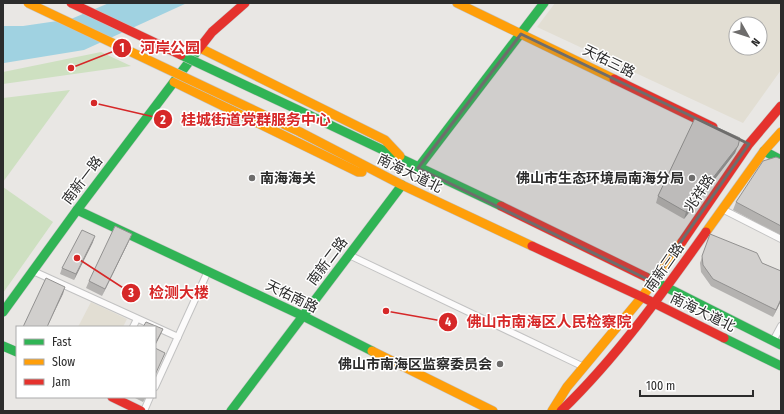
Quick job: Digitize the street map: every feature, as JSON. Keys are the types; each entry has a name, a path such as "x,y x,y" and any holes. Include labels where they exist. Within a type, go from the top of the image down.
{"main road":[{"name":"南海大道北","path":"28,3 300,132 402,185 642,297 781,366"},
{"name":"南海大道北","path":"71,3 576,242 777,343"},
{"name":"南新一路","path":"3,312 77,210 212,32 245,3"},
{"name":"天佑三路","path":"457,3 720,130"},
{"path":"418,168 544,3"},
{"path":"200,48 385,140 405,162"},
{"path":"174,82 358,172 379,173"},
{"name":"兆祥路","path":"642,297 697,221 745,142 781,106"},
{"name":"南新三路","path":"561,411 581,392 655,304 764,151 781,132"},
{"path":"764,151 781,160"},
{"name":"南新二路","path":"230,411 402,185"},
{"name":"天佑南路","path":"77,210 303,316 493,411"},
{"name":"南新三路","path":"552,411 567,387 642,297"},
{"path":"3,346 16,352"},
{"path":"114,398 143,411"}],"street":[{"path":"722,209 781,239"},
{"path":"349,255 584,367"},
{"path":"33,271 153,326"},
{"path":"156,385 208,271"},
{"path":"134,326 137,319"},
{"path":"777,343 781,326"},
{"path":"156,327 178,337"},
{"path":"143,411 150,398"}],"highlighted area":[{"path":"521,34 749,144 653,282 418,168"}],"shaded area":[{"path":"555,3 781,3 781,70 743,123 537,27"},
{"path":"91,302 127,319 124,326 79,326"}],"green space":[{"path":"101,52 131,66 3,84 3,72"},
{"path":"70,90 3,182 3,98"},
{"path":"3,187 53,222 3,293"}],"water":[{"path":"109,3 187,3 84,50 4,63 3,67 3,26 23,26 71,19"}],"building":[{"name":"佛山市生态环境局南海分局","path":"695,118 740,138 738,146 686,212 658,196"},
{"path":"776,157 781,159 781,226 736,202 763,161"},
{"path":"115,226 132,234 105,289 89,281"},
{"path":"82,230 95,236 76,274 62,268"},
{"path":"710,234 757,253 762,263 781,271 781,299 776,310 713,279 703,265 702,256"},
{"path":"46,278 65,287 47,326 23,326"},
{"path":"146,322 156,326 144,326"},
{"path":"156,326 163,329 156,342"},
{"path":"156,348 165,353 156,373"}],"traffic: fast":[{"path":"418,168 544,3"},
{"path":"3,312 77,210 198,50"},
{"path":"181,55 309,115"},
{"path":"309,115 501,206"},
{"path":"764,151 781,160"},
{"path":"231,411 402,185"},
{"path":"77,210 303,316 372,351"},
{"path":"646,277 781,345"},
{"path":"724,338 781,366"},
{"path":"3,346 16,352"}],"traffic: slow":[{"path":"28,3 300,132"},
{"path":"457,3 614,79"},
{"path":"200,48 385,140 400,156"},
{"path":"174,82 358,172 362,172"},
{"path":"300,132 402,185 532,246"},
{"path":"706,232 764,151 781,132"},
{"path":"552,411 567,387 642,297 682,242"},
{"path":"372,351 493,411"}],"traffic: jam":[{"path":"71,3 181,55"},
{"path":"198,50 212,32 245,3"},
{"path":"614,79 713,127"},
{"path":"682,242 749,144 781,106"},
{"path":"501,206 646,277"},
{"path":"561,411 601,369 638,325 706,232"},
{"path":"532,246 642,297 724,338"},
{"path":"114,398 141,411"}],"place":[{"name":"河岸公园","path":"71,68"},
{"name":"桂城街道党群服务中心","path":"94,103"},
{"name":"南海海关","path":"252,178"},
{"name":"佛山市生态环境局南海分局","path":"692,178"},
{"name":"检测大楼","path":"77,258"},
{"name":"佛山市南海区人民检察院","path":"386,311"},
{"name":"佛山市南海区监察委员会","path":"500,364"}]}
